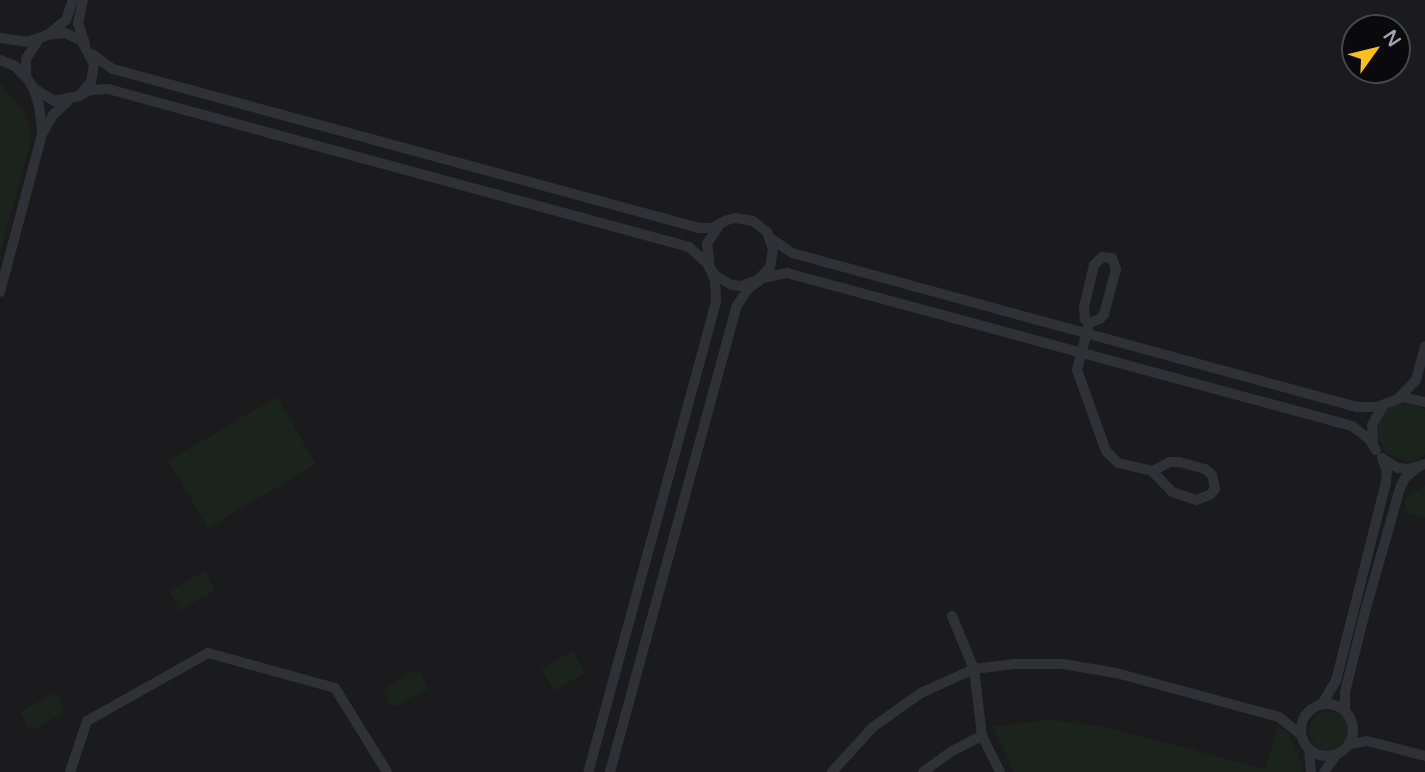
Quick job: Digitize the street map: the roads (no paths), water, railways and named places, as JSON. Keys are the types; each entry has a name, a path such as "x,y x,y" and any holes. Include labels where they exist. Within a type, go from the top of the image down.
{"street":[{"path":"42,134 41,114 31,86 26,59 43,37 65,20 72,0"},
{"path":"0,292 42,134 53,115 91,82 94,64 78,23 83,0"},
{"path":"0,38 21,42 73,35 113,69 699,228 720,225"},
{"path":"0,60 19,70 31,86 46,98 74,98 92,90 108,89 689,247 720,279 732,285 741,286 787,273 1352,426 1364,434 1379,454 1398,468 1422,466"},
{"path":"588,772 716,302 717,287 710,268 707,244 720,225 727,220 745,218 792,253 1088,328 1362,408 1412,397 1425,402"},
{"path":"610,772 736,307 770,267 773,258 767,232"},
{"path":"1088,328 1084,307 1094,265 1107,257 1115,262 1116,269 1104,314 1088,328 1077,370 1106,451 1118,463 1152,471 1172,492 1197,500 1211,495 1215,489 1212,475 1192,466 1170,462 1152,471"},
{"path":"1279,718 1308,712 1322,704 1336,681 1386,482 1387,471 1379,454 1372,425 1390,401 1408,391 1416,380 1425,346"},
{"path":"1367,741 1353,727 1345,711 1345,692 1399,488 1405,478 1422,466"},
{"path":"952,616 974,669 982,736 1000,772"},
{"path":"70,772 87,721 208,653 335,688 387,772"},
{"path":"832,772 859,740 888,714 938,684 974,669 1028,664 1081,666 1116,673 1279,718 1301,735 1309,749 1311,772"},
{"path":"1322,704 1338,706 1345,711"},
{"path":"1301,735 1303,718 1308,712"},
{"path":"1349,744 1353,727"},
{"path":"923,772 952,751 982,736"},
{"path":"1324,772 1336,755 1349,744 1367,741 1425,757"},
{"path":"1309,749 1322,756 1336,755"}]}
